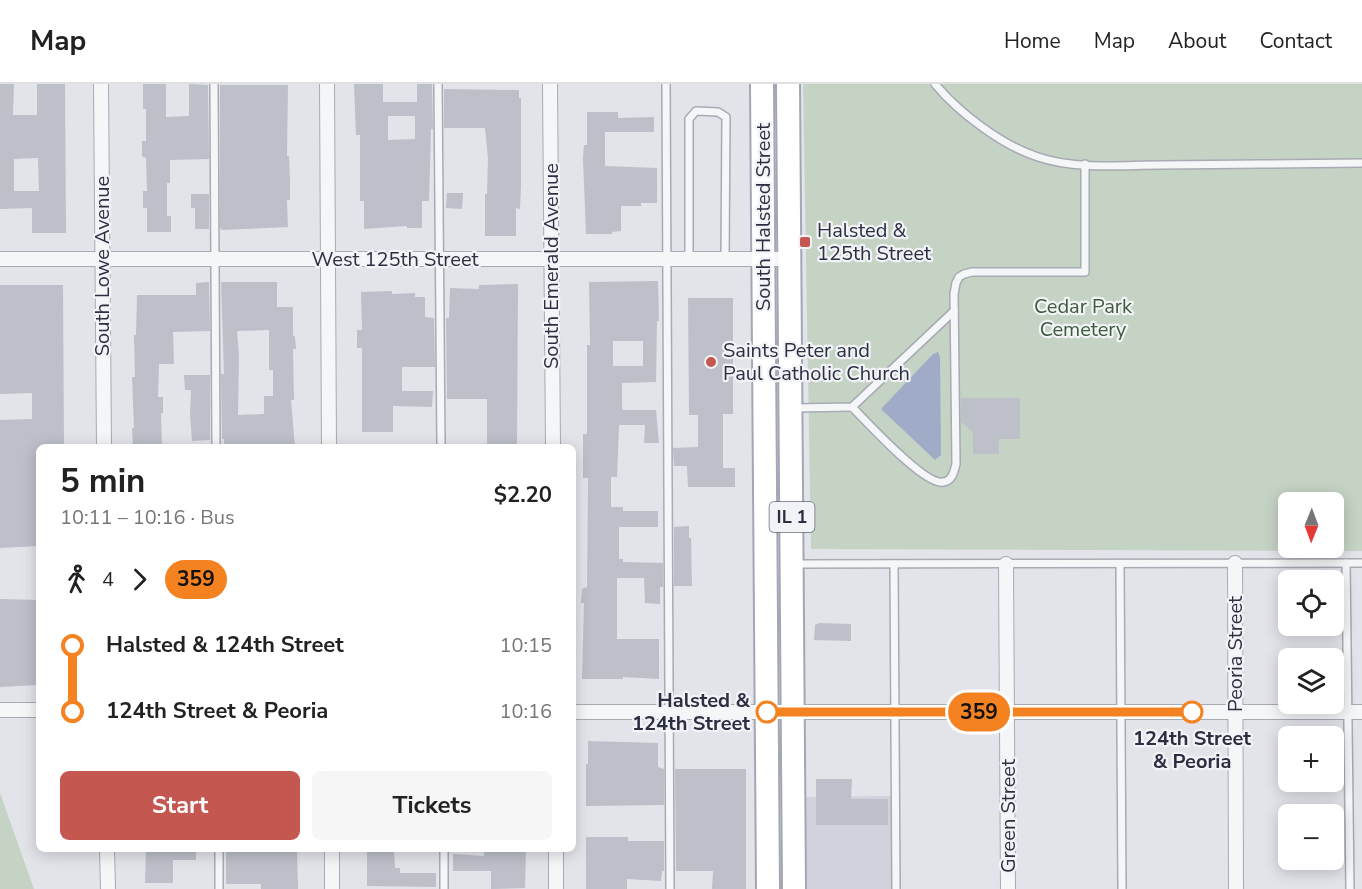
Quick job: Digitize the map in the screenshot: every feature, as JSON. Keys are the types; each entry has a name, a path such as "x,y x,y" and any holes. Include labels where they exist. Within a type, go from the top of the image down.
{"main road":[{"name":"South Halsted Street","path":"762,84 768,889"},
{"name":"South Halsted Street","path":"788,84 794,889"}],"street":[{"name":"South Lowe Avenue","path":"101,84 104,444"},
{"path":"327,84 329,444"},
{"name":"South Emerald Avenue","path":"550,84 553,444"},
{"name":"West 125th Street","path":"0,259 789,259"},
{"name":"Peoria Street","path":"1235,563 1236,889"},
{"name":"Green Street","path":"1006,564 1008,889"},
{"path":"0,710 36,710"},
{"path":"576,712 1362,712"},
{"path":"107,852 108,889"},
{"path":"332,852 332,889"},
{"path":"556,852 556,889"}],"lane":[{"path":"214,84 216,444"},
{"path":"438,84 441,444"},
{"path":"666,84 670,889"},
{"path":"935,84 963,111 1012,146 1039,158 1085,164 1362,164"},
{"path":"689,259 689,119 696,111 718,112 726,117 725,259"},
{"path":"852,407 920,474 934,482 942,483 954,474 956,464 954,312 956,283 964,274 1085,272 1085,164"},
{"path":"792,408 852,407 954,312"},
{"path":"1346,563 1350,889"},
{"path":"792,564 1362,563"},
{"path":"894,564 896,889"},
{"path":"1120,564 1122,889"},
{"path":"219,852 219,889"},
{"path":"444,852 444,889"}],"shaded area":[{"path":"893,796 894,889 805,889 804,797"}],"green space":[{"name":"Cedar Park Cemetery","path":"803,84 1362,84 1362,551 1344,551 1344,492 1278,492 1278,551 811,549"},
{"path":"0,793 34,889 0,889"}],"water":[{"path":"938,352 940,357 941,455 935,460 881,409 933,354"}],"building":[{"path":"0,84 14,84 13,115 37,115 37,84 65,84 66,233 32,233 32,208 0,209","holes":["38,158 39,191 14,191 14,159"]},
{"path":"143,84 166,84 166,117 189,116 189,84 208,85 209,159 170,160 167,216 171,216 171,232 147,232 147,208 143,208 143,191 147,191 146,158 142,156 142,141 146,141"},
{"path":"354,84 383,84 383,102 417,102 417,84 432,84 433,129 431,129 429,201 422,201 422,228 407,228 407,226 364,229 364,201 360,201 360,135 356,135","holes":["388,116 415,116 415,139 388,140"]},
{"path":"220,85 288,85 287,156 289,156 290,200 287,200 288,227 222,230 220,228"},
{"path":"444,89 519,90 519,98 521,98 521,185 520,209 516,208 516,236 485,236 488,158 485,128 444,128"},
{"path":"587,112 618,112 618,118 654,117 654,132 605,132 605,166 657,168 657,203 621,206 621,231 612,232 612,234 586,234 583,158 584,145 587,145"},
{"path":"447,193 463,193 462,209 446,208"},
{"path":"191,194 209,194 209,229 195,229 195,208 191,208"},
{"path":"658,281 656,382 622,383 622,407 623,410 656,410 659,443 644,443 645,425 619,425 617,477 611,477 611,507 623,507 623,511 658,511 658,527 619,527 619,559 623,559 623,562 663,563 663,587 660,587 660,604 645,603 644,578 617,578 617,639 659,639 659,679 623,677 623,679 582,679 584,603 581,603 582,589 587,587 588,478 583,478 583,434 587,434 587,345 590,345 589,282","holes":["613,341 643,341 643,366 613,366"]},
{"path":"209,282 210,331 173,332 174,364 159,364 158,397 163,397 162,444 133,444 132,377 135,377 134,335 136,335 137,295 196,295 196,283"},
{"path":"221,282 277,282 277,307 293,307 293,335 296,349 293,349 294,400 291,400 295,444 224,444 221,374 224,374","holes":["269,330 269,370 273,370 273,396 264,396 264,414 238,415 237,331"]},
{"path":"518,284 517,444 487,444 487,399 447,399 446,318 449,318 450,288 479,289 479,285"},
{"path":"0,285 63,285 64,444 36,444 36,546 0,548 0,420 32,419 32,393 0,394"},
{"path":"392,291 392,294 415,293 415,297 425,297 425,317 434,318 435,367 402,367 402,391 433,391 432,407 393,406 393,432 362,432 362,348 357,348 357,330 362,330 361,292"},
{"name":"Saints Peter and Paul Catholic Church","path":"688,298 733,298 733,414 723,414 723,468 735,468 735,487 688,487 687,466 674,466 673,448 698,447 698,415 689,415"},
{"path":"184,375 210,375 210,440 192,441 191,390 185,390"},
{"path":"961,398 1020,398 1020,439 999,439 999,454 973,454 973,432 961,422"},
{"path":"689,526 692,586 674,586 674,527"},
{"path":"0,599 36,600 36,685 0,687"},
{"path":"819,623 851,624 851,641 814,640 815,625"},
{"path":"588,741 658,743 658,767 664,769 664,805 586,806"},
{"path":"675,769 746,769 746,889 712,889 713,871 676,871"},
{"path":"816,779 852,779 851,799 888,799 888,825 816,825"},
{"path":"586,837 628,837 628,841 664,841 664,871 662,871 661,881 627,879 627,889 586,889"},
{"path":"146,852 196,852 196,860 173,860 173,883 145,883"},
{"path":"226,852 297,852 298,889 261,889 261,884 226,884"},
{"path":"367,852 394,852 395,868 400,868 400,873 436,873 436,887 367,886"},
{"path":"484,852 526,852 525,888 491,889 491,871 453,871 453,854 484,856"}],"bus line":[{"name":"359","path":"767,712 1192,712"}],"place":[{"name":"Halsted & 125th Street","path":"805,242"},
{"name":"Saints Peter and Paul Catholic Church","path":"711,362"},
{"name":"Halsted & 124th Street","path":"767,712"},
{"name":"124th Street & Peoria","path":"1192,712"}]}
